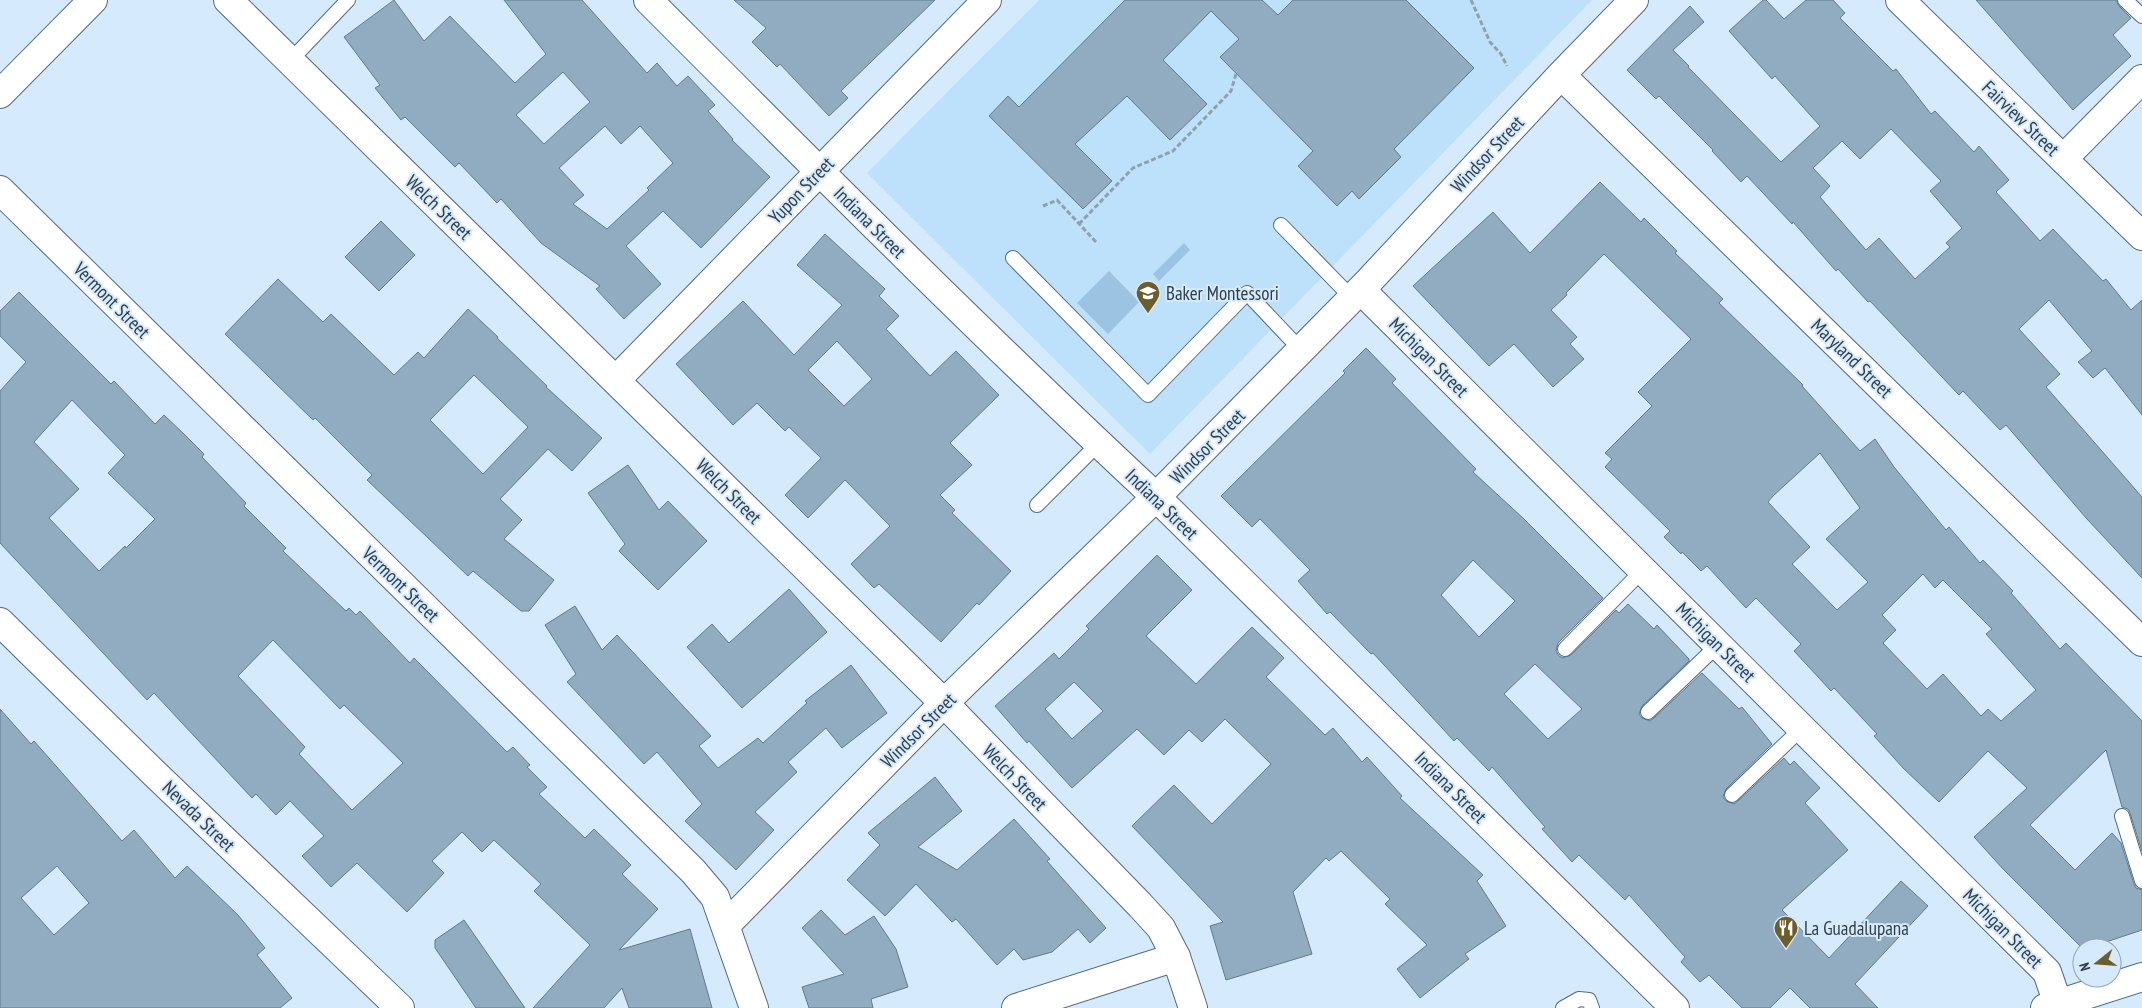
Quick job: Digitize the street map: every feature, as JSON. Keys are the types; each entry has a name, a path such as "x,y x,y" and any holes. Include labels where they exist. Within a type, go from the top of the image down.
{"street":[{"path":"0,94 93,0"},
{"name":"Welch Street","path":"228,0 944,703 1140,905 1163,932 1176,957 1193,1008"},
{"name":"Indiana Street","path":"648,0 886,239 1098,444 1156,497 1675,1008"},
{"name":"Yupon Street","path":"616,380 987,0"},
{"name":"Windsor Street","path":"726,925 944,703 1156,497 1356,294 1561,75 1634,0"},
{"name":"Fairview Street","path":"1900,0 2142,236"},
{"name":"Maryland Street","path":"1561,75 2142,642"},
{"path":"2063,159 2142,79"},
{"name":"Vermont Street","path":"0,190 693,871 715,897 754,1008"},
{"name":"Michigan Street","path":"1356,294 1644,569 2046,972 2051,1006"},
{"name":"Nevada Street","path":"0,622 163,782 400,1008"},
{"path":"1016,1008 1176,957"},
{"path":"2051,1006 2142,977"}],"lane":[{"path":"290,61 348,0"},
{"path":"2125,0 2142,16"},
{"path":"1281,226 1356,294"},
{"path":"1013,258 1148,395 1247,293 1301,350"},
{"path":"1037,505 1098,444"},
{"path":"1565,649 1644,569"},
{"path":"1648,712 1719,644"},
{"path":"1732,795 1802,728"},
{"path":"2122,816 2142,881"},
{"path":"1563,1008 1579,999 1589,1000 1592,1008"}],"path":[{"path":"1471,0 1490,42 1501,54 1507,66"},
{"path":"1079,224 1133,168 1173,151 1231,91 1236,74"},
{"path":"1043,206 1057,200 1096,242"}],"shaded area":[{"name":"Baker Montessori","path":"1039,0 1592,0 1150,454 867,173"},
{"path":"1184,243 1190,250 1159,281 1153,274"},
{"path":"1109,271 1139,302 1108,334 1077,303"}],"building":[{"path":"394,0 424,41 450,16 515,83 546,54 504,0 582,0 647,73 657,63 677,86 688,76 715,105 708,111 732,140 770,177 701,248 663,211 626,246 661,284 624,319 596,289 600,286 541,243 501,199 497,203 459,163 455,167 405,117 401,120 375,88 380,85 344,37","holes":["563,72 590,102 544,144 516,115","605,126 621,144 640,126 673,163 647,188 649,190 607,229 573,204 584,195 559,168"]},
{"path":"734,0 935,0 841,91 848,98 829,116 780,64 777,67 752,42 766,28"},
{"path":"1125,0 1262,0 1278,15 1293,0 1406,0 1474,68 1394,149 1401,157 1359,199 1352,191 1337,206 1298,166 1313,151 1220,57 1239,39 1211,11 1163,60 1207,104 1170,140 1127,96 1075,144 1112,181 1083,209 989,116 1008,96 1019,107"},
{"path":"1763,0 1766,0 1784,19 1806,0 1833,0 1845,13 1840,18 1893,71 1896,69 1931,114 1935,111 1974,152 1979,146 2009,180 1996,192 2040,241 2053,229 2103,281 2106,279 2131,310 2142,300 2142,415 2105,368 2093,378 2078,362 2092,351 2049,300 2019,329 2060,374 2046,387 2142,497 2142,578 2087,519 2006,425 2000,430 1963,391 1959,395 1870,301 1868,302 1838,269 1836,271 1793,222 1792,224 1747,176 1741,182 1713,150 1659,96 1656,99 1627,70 1690,6 1704,22 1673,50 1781,162 1820,126 1775,76 1772,79 1729,31","holes":["1891,129 1941,181 1930,191 1962,228 1946,243 1950,247 1915,279 1879,238 1866,250 1820,197 1830,186 1813,168 1842,141 1860,159"]},
{"path":"1976,0 2116,0 2119,6 2131,18 2113,35 2131,56 2073,110"},
{"path":"1600,182 1641,222 1644,218 1677,251 1675,253 1723,299 1719,303 1803,385 1860,451 1875,439 1894,467 1946,530 1949,527 1980,563 1983,560 2013,591 2011,593 2060,649 2066,643 2142,721 2142,851 2130,813 2128,809 2122,807 2106,750 2030,825 2075,870 2112,833 2121,843 2136,888 2142,890 2142,930 2118,938 2072,938 1974,837 2027,788 1988,751 1939,802 1904,769 1874,736 1877,734 1834,688 1831,691 1794,651 1801,644 1756,598 1746,608 1707,566 1701,571 1682,552 1681,554 1664,537 1670,531 1605,467 1612,459 1605,453 1652,406 1638,392 1691,339 1604,254 1551,310 1577,337 1570,344 1584,359 1553,387 1514,344 1489,366 1413,286 1493,212 1530,253","holes":["1820,453 1860,508 1826,539 1868,582 1837,610 1792,564 1810,547 1768,502","1923,574 1935,588 1943,580 1992,629 1986,634 2036,690 2001,721 1988,709 1981,716 1943,674 1927,689 1883,643 1896,630 1882,615"]},
{"path":"381,221 415,255 379,291 345,257"},
{"path":"825,234 885,289 879,296 899,316 886,329 930,376 956,351 999,395 950,443 972,465 940,495 955,510 952,513 1011,571 979,605 977,603 941,642 879,584 874,588 851,564 890,526 845,480 808,518 785,495 821,458 789,427 785,431 757,403 733,425 676,364 743,301 794,355 842,305 797,265","holes":["837,341 872,379 844,406 808,370"]},
{"path":"278,279 323,322 331,314 394,375 418,352 424,358 468,309 546,387 602,438 572,471 548,449 500,499 522,520 504,539 554,580 529,611 521,611 473,571 468,576 367,480 372,475 315,418 313,420 225,334","holes":["474,375 528,427 483,474 430,420"]},
{"path":"19,292 111,384 114,381 155,424 164,415 204,454 202,457 246,503 244,506 286,548 283,551 346,611 349,608 356,615 360,611 410,663 414,658 507,752 513,747 530,765 527,767 547,787 539,794 585,838 594,829 631,865 622,874 658,909 619,950 690,929 712,1008 629,1008 622,988 604,1008 533,1008 590,945 534,891 541,884 494,840 482,852 462,832 432,861 444,873 407,912 357,863 331,887 302,856 324,836 290,801 276,815 256,794 252,798 154,693 147,700 0,543 0,391 26,362 0,336 0,311","holes":["72,400 125,455 108,473 155,519 126,548 125,546 99,571 49,518 79,489 34,442","273,640 340,709 344,705 403,763 352,810 299,754 305,747 238,676"]},
{"path":"1366,348 1396,379 1392,383 1476,469 1473,472 1524,519 1603,598 1558,643 1556,651 1559,656 1563,658 1571,655 1616,610 1619,613 1628,604 1654,629 1657,625 1689,659 1642,706 1639,714 1642,718 1650,721 1654,718 1702,673 1739,709 1742,707 1772,744 1726,789 1723,797 1726,801 1734,804 1784,758 1790,765 1794,761 1820,788 1805,803 1848,850 1782,910 1829,958 1901,881 1928,906 1855,984 1878,1008 1810,1008 1790,988 1770,1008 1742,1008 1709,975 1700,982 1681,962 1685,957 1629,895 1625,900 1579,855 1572,862 1542,829 1545,827 1492,767 1489,771 1457,738 1454,741 1373,653 1371,654 1330,612 1327,614 1298,581 1310,570 1260,519 1252,527 1221,496 1345,373 1343,371","holes":["1473,560 1515,601 1479,637 1441,595","1535,664 1582,709 1548,739 1504,694"]},
{"path":"628,465 659,510 668,501 707,541 658,590 619,551 625,544 588,493"},
{"path":"1157,555 1192,590 1146,636 1196,684 1252,627 1284,658 1266,677 1325,735 1333,728 1362,762 1367,757 1402,796 1400,798 1483,875 1477,881 1506,926 1465,954 1469,959 1420,998 1397,969 1427,945 1385,904 1390,899 1341,851 1329,861 1326,858 1293,892 1312,954 1226,980 1210,926 1223,922 1132,826 1174,785 1212,824 1271,764 1225,719 1202,742 1189,730 1164,755 1137,729 1072,788 1029,741 1027,743 995,706 1054,653 1059,659 1089,629 1086,626","holes":["1074,682 1103,711 1072,739 1045,709"]},
{"path":"789,589 827,632 742,708 687,647 712,624 729,643"},
{"path":"575,606 602,650 617,635 711,736 699,746 718,768 758,738 763,743 807,703 805,701 851,665 887,713 842,748 826,728 788,762 797,772 755,812 774,830 736,870 685,821 702,804 657,752 644,764 567,682 576,674 545,625"},
{"path":"0,709 31,744 34,741 122,841 134,830 175,878 187,866 238,915 265,948 257,955 292,998 280,1008 0,1008","holes":["57,866 89,903 54,935 21,898"]},
{"path":"935,777 962,811 918,847 957,870 1014,819 1050,859 1047,861 1106,928 1090,943 1078,929 1052,952 1023,960 1014,949 997,965 956,919 952,922 916,884 885,916 847,880 880,845 868,833"},
{"path":"821,910 845,935 874,916 896,949 908,987 871,999 873,1008 809,1008 802,987 844,974 802,928"},
{"path":"464,920 525,1008 476,1008 435,948 435,940"}],"place":[{"name":"Baker Montessori","path":"1148,314"},
{"name":"La Guadalupana","path":"1786,949"}]}
